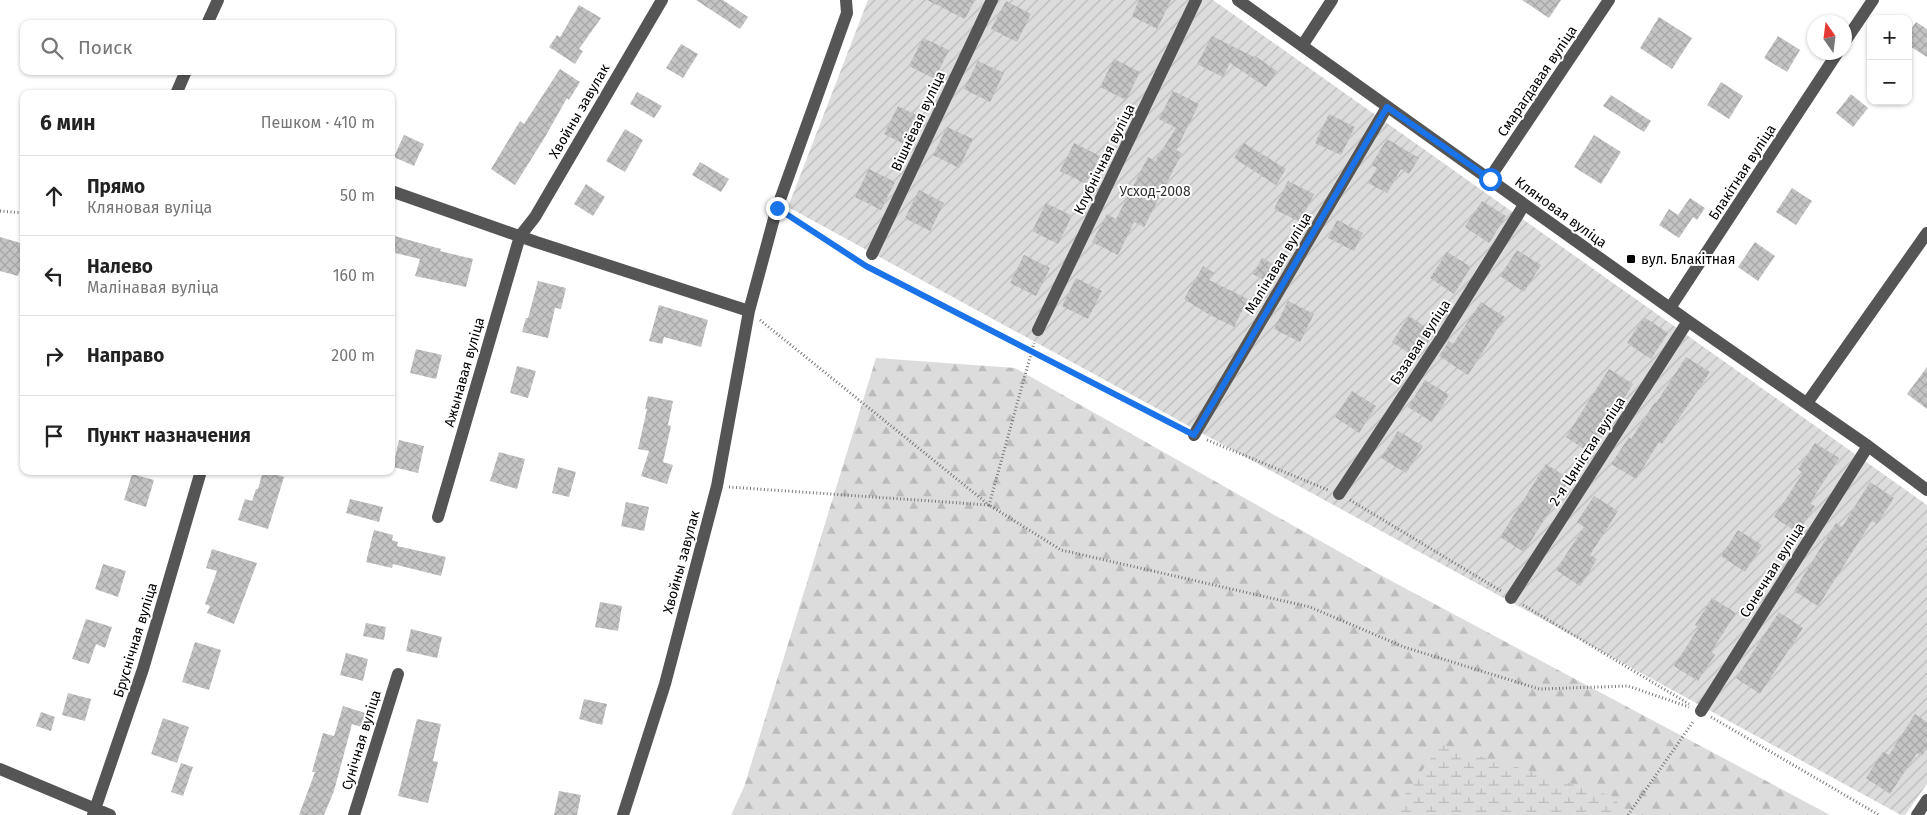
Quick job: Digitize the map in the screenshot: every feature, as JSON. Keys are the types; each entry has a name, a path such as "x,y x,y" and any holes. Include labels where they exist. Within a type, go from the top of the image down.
{"street":[{"path":"209,20 218,0"},
{"name":"Хвойны завулак","path":"520,236 535,217 662,0"},
{"name":"Хвойны завулак","path":"623,815 665,684 717,486 749,311 776,211 847,13 846,0"},
{"name":"Вішнёвая вуліца","path":"872,254 992,0"},
{"name":"Клубнічная вуліца","path":"1038,330 1196,0"},
{"name":"Кляновая вуліца","path":"1238,0 1524,205 1926,488"},
{"path":"1302,46 1332,0"},
{"name":"Смарагдавая вуліца","path":"1490,179 1609,0"},
{"path":"1852,31 1873,0"},
{"name":"Блакітная вуліца","path":"1670,308 1833,60"},
{"path":"178,90 184,75"},
{"name":"Малінавая вуліца","path":"1194,435 1387,107"},
{"path":"395,192 520,236 749,311"},
{"name":"Бэзавая вуліца","path":"1339,494 1440,340 1524,205"},
{"path":"1807,403 1927,233"},
{"name":"Ажынавая вуліца","path":"438,517 520,236"},
{"name":"2-я Цяністая вуліца","path":"1511,598 1688,321"},
{"name":"Сонечная вуліца","path":"1701,711 1868,446"},
{"name":"Бруснічная вуліца","path":"94,812 143,669 200,475"},
{"name":"Сунічная вуліца","path":"354,815 398,674"},
{"path":"0,769 94,812 110,815"},
{"path":"1917,815 1927,800"}],"path":[{"path":"0,211 20,213"},
{"path":"785,213 866,266 1194,435 1339,494 1701,711 1879,815"},
{"path":"749,311 990,505 1061,550 1310,607 1404,647 1539,689 1628,686 1701,711"},
{"path":"990,505 1038,330"},
{"path":"717,486 990,505"},
{"path":"1628,815 1701,711"}],"green space":[{"name":"Усход-2008","path":"868,0 1213,0 1927,505 1927,784 1905,815 1901,815 788,207"},
{"path":"876,358 1015,368 1384,577 1830,815 731,815 744,787"},
{"path":"1441,744 1615,797 1623,815 1391,815"}],"building":[{"path":"696,0 723,0 748,17 740,29"},
{"path":"927,0 975,0 965,19"},
{"path":"1139,0 1171,0 1157,29 1132,16"},
{"path":"1522,0 1561,0 1549,18"},
{"path":"1006,1 1031,14 1017,42 991,29"},
{"path":"579,5 601,18 579,49 583,51 575,64 549,47 557,35 560,37"},
{"path":"1659,17 1692,38 1672,69 1640,48"},
{"path":"1916,22 1927,29 1927,57 1912,48 1912,28"},
{"path":"1212,36 1255,56 1277,71 1266,87 1230,63 1223,77 1197,64"},
{"path":"1778,36 1800,50 1787,72 1764,58"},
{"path":"923,38 949,50 935,79 909,66"},
{"path":"681,44 698,54 683,78 666,68"},
{"path":"1114,59 1140,72 1126,100 1100,87"},
{"path":"978,61 1004,73 990,102 964,89"},
{"path":"560,69 580,82 569,100 567,98 515,185 491,169 520,121 524,124"},
{"path":"1721,82 1743,96 1729,119 1707,105"},
{"path":"1173,91 1199,104 1176,150 1182,153 1144,227 1134,222 1118,255 1092,242 1107,214 1116,219 1148,157 1155,161 1176,128 1159,119"},
{"path":"637,92 662,106 654,118 630,104"},
{"path":"1851,94 1868,108 1853,127 1836,113"},
{"path":"1611,95 1651,121 1644,132 1603,106"},
{"path":"898,106 924,119 910,147 884,134"},
{"path":"1329,114 1355,127 1341,155 1315,143"},
{"path":"947,127 973,139 959,168 933,155"},
{"path":"625,129 643,140 625,172 606,161"},
{"path":"404,135 424,144 414,166 395,157"},
{"path":"1594,135 1621,152 1601,184 1574,167"},
{"path":"1387,139 1419,158 1409,174 1401,169 1387,193 1368,183 1377,168 1371,165"},
{"path":"1074,143 1100,156 1086,184 1060,171"},
{"path":"1244,143 1286,169 1276,185 1234,158"},
{"path":"700,162 729,179 721,192 692,175"},
{"path":"869,169 895,182 881,210 855,197"},
{"path":"1288,181 1314,194 1300,222 1274,209"},
{"path":"586,184 605,197 593,216 574,204"},
{"path":"1792,188 1812,201 1796,225 1776,212"},
{"path":"919,190 944,203 930,231 905,218"},
{"path":"1690,198 1705,208 1697,220 1693,217 1679,238 1659,225 1669,209 1678,215"},
{"path":"1482,201 1506,216 1489,243 1465,227"},
{"path":"1046,203 1072,216 1058,244 1032,231"},
{"path":"1337,220 1363,233 1354,251 1328,238"},
{"path":"395,236 441,249 440,251 473,259 466,287 415,276 420,259 395,253"},
{"path":"0,237 20,243 20,270 18,276 0,271"},
{"path":"1755,242 1775,256 1758,281 1738,267"},
{"path":"1517,250 1541,265 1524,292 1500,276"},
{"path":"1447,252 1471,267 1454,294 1430,278"},
{"path":"1024,255 1050,268 1036,296 1010,283"},
{"path":"1262,258 1282,269 1273,285 1253,274"},
{"path":"1203,266 1214,273 1209,280 1248,299 1234,327 1184,299"},
{"path":"1076,278 1102,291 1088,319 1062,306"},
{"path":"538,281 566,288 561,309 555,308 548,338 522,332 526,318 528,318"},
{"path":"1288,301 1314,314 1300,342 1274,329"},
{"path":"1481,302 1505,317 1468,375 1439,356 1449,341 1453,344"},
{"path":"659,305 708,320 701,347 664,337 662,344 649,341"},
{"path":"1409,316 1435,333 1416,358 1392,342"},
{"path":"1644,317 1668,333 1651,359 1627,343"},
{"path":"416,349 442,355 436,379 410,373"},
{"path":"1686,357 1710,372 1662,444 1659,442 1636,479 1611,464 1629,437 1631,439"},
{"path":"517,366 536,371 528,398 510,393"},
{"path":"1927,367 1927,409 1907,394"},
{"path":"1609,369 1633,384 1590,453 1566,437"},
{"path":"1425,380 1449,395 1432,422 1408,407"},
{"path":"1352,391 1376,406 1359,433 1335,417"},
{"path":"648,396 673,401 668,425 671,426 663,462 673,465 667,484 641,476 649,451 638,449"},
{"path":"1398,431 1423,446 1406,473 1381,458"},
{"path":"399,440 424,446 418,473 395,467"},
{"path":"1815,443 1839,458 1810,503 1815,506 1798,533 1774,517 1803,473 1798,469"},
{"path":"499,452 525,459 517,489 490,481"},
{"path":"1546,464 1570,479 1524,552 1500,537"},
{"path":"558,467 576,472 569,497 552,493"},
{"path":"132,475 154,480 146,507 124,500"},
{"path":"262,475 284,477 268,529 238,520 245,499 252,501 256,489 258,489"},
{"path":"1870,482 1894,498 1877,524 1872,521 1818,606 1794,591 1836,523 1842,527"},
{"path":"1594,496 1618,511 1590,555 1597,559 1580,586 1556,570 1584,527 1577,522"},
{"path":"350,499 383,507 379,522 346,513"},
{"path":"626,502 649,507 644,531 621,526"},
{"path":"374,530 393,535 392,540 398,542 397,546 446,557 441,576 393,564 392,568 366,562"},
{"path":"1738,530 1762,545 1745,572 1721,556"},
{"path":"212,549 257,563 234,624 207,613 210,606 205,604 217,571 206,568"},
{"path":"103,564 126,571 118,597 95,589"},
{"path":"1712,598 1736,613 1711,652 1715,655 1698,681 1674,666 1699,627 1695,625"},
{"path":"600,602 622,606 618,631 595,627"},
{"path":"1779,612 1803,628 1760,694 1736,678"},
{"path":"86,619 112,627 105,648 96,644 89,664 72,659"},
{"path":"366,623 386,627 384,640 363,636"},
{"path":"411,629 442,637 437,658 406,651"},
{"path":"195,642 221,650 209,690 182,682"},
{"path":"346,653 368,659 363,681 340,675"},
{"path":"68,693 91,699 85,721 62,715"},
{"path":"584,699 607,704 602,725 579,719"},
{"path":"343,706 368,714 365,728 352,724 334,791 324,815 299,815 315,772 312,772 323,733 334,736"},
{"path":"41,712 55,717 51,731 36,726"},
{"path":"1915,714 1927,722 1927,748 1922,756 1917,753 1890,794 1866,778 1883,752 1889,755"},
{"path":"163,718 189,727 177,763 151,754"},
{"path":"417,719 441,724 433,761 438,762 428,803 398,796"},
{"path":"181,763 193,767 183,796 171,792"},
{"path":"559,791 581,795 577,815 554,815"}],"place":[{"name":"вул. Блакітная","path":"1631,259"}],"route":[{"path":"777,208 866,266 1194,435 1387,107 1490,179"}]}
